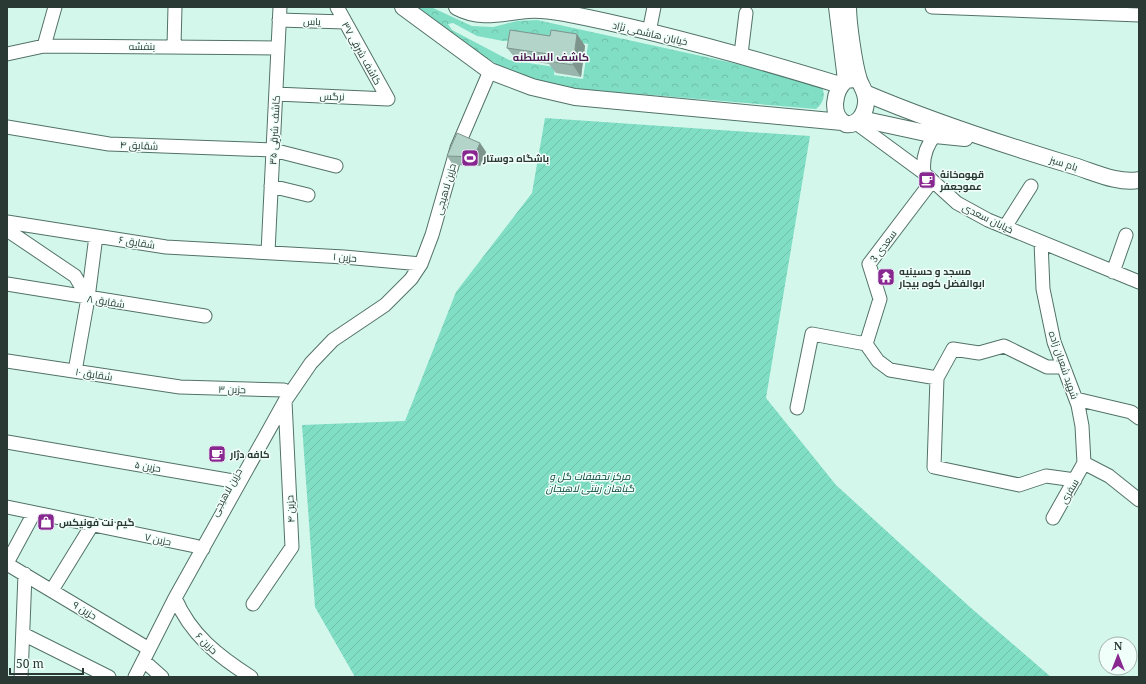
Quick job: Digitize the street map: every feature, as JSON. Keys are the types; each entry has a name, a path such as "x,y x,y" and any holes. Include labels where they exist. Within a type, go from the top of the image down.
{"main road":[{"path":"403,7 490,71 532,87 575,97 853,121 935,135 990,140"},
{"path":"837,7 847,45 853,85 866,103 853,121"},
{"path":"847,45 848,7"},
{"name":"خیابان هاشمی نژاد","path":"464,8 479,14 495,15 529,10 564,10 741,54 853,85 914,114 990,140"},
{"path":"853,85 835,100 838,117 853,121"},
{"name":"بام سبز","path":"990,140 1115,179 1139,180"}],"street":[{"path":"44,46 55,7"},
{"path":"174,46 175,7"},
{"name":"کاشف شرقی ۳۷","path":"337,7 388,99"},
{"path":"649,32 654,7"},
{"path":"932,7 1009,8 1139,15"},
{"name":"یاس","path":"280,13 345,22"},
{"name":"کاشف شرقی ۳۵","path":"268,252 280,13"},
{"path":"741,54 746,13"},
{"name":"بنفشه","path":"7,54 44,46 278,48"},
{"name":"حزین لاهیجی","path":"128,677 302,361 328,334 387,297 421,264 432,235 457,148 490,71"},
{"name":"نرگس","path":"276,94 388,99"},
{"name":"خیابان سعدی","path":"853,121 928,177 957,203 988,220 1139,282"},
{"name":"شقایق ۴","path":"7,127 109,144 273,150 336,166"},
{"path":"928,177 923,164 924,156 935,135"},
{"name":"سعدی 3","path":"866,344 880,299 869,264 928,177"},
{"path":"271,186 308,194"},
{"path":"1005,227 1031,186"},
{"name":"شقایق ۶","path":"7,222 166,247 268,252"},
{"path":"7,230 75,276 88,298"},
{"path":"1112,272 1126,235"},
{"path":"75,371 88,298 96,236"},
{"name":"شهید شعبان زاده","path":"1041,242 1043,289 1054,342 1076,399 1082,426 1084,464"},
{"name":"حزین ۱","path":"268,252 344,256 421,264"},
{"name":"شقایق ۸","path":"7,284 205,316"},
{"path":"796,408 812,334 866,344 878,361 890,370 937,378"},
{"path":"1063,367 1048,367 1004,346 979,353 953,350 937,378 934,468 1019,485 1046,476 1075,480"},
{"name":"شقایق ۱۰","path":"7,360 180,387"},
{"name":"حزین ۳","path":"180,387 284,395"},
{"name":"حزین لاهیجی","path":"135,677 232,480 284,395"},
{"name":"حزین ۴","path":"253,604 292,547 284,395"},
{"path":"1076,399 1131,412 1139,418"},
{"name":"حزین ۵","path":"7,442 232,480"},
{"path":"1084,464 1109,476 1139,500"},
{"name":"سفری","path":"1053,518 1084,464"},
{"name":"حزین ۷","path":"7,507 199,548"},
{"path":"7,563 34,513"},
{"path":"52,590 92,525"},
{"name":"حزین ۹","path":"7,563 144,646"},
{"path":"21,677 25,574"},
{"name":"حزین ۶","path":"175,598 182,616 207,645 228,663 251,677"},
{"path":"23,634 109,677"},
{"path":"144,661 162,677"}],"green space":[{"path":"416,7 431,7 472,26 493,27 517,21 537,20 815,81 822,87 824,95 822,102 816,109 545,85 520,76 474,50","holes":["453,23 477,36 503,41 558,40 588,44 583,79 554,75 555,67 509,60 452,30 448,24"]},
{"name":"مرکز تحقیقات گل و گیاهان زینتی لاهیجان","path":"545,118 810,136 766,398 836,485 971,608 1051,677 355,677 315,607 302,425 405,421 456,292 532,193"}],"building":[{"path":"510,30 550,36 551,30 577,34 573,65 547,61 548,54 507,48"},
{"path":"457,133 480,143 474,157 447,156"}],"place":[{"name":"باشگاه دوستار","path":"470,158"},
{"name":"قهوه‌خانهٔ عموجعفر","path":"927,180"},
{"name":"مسجد و حسینیه ابوالفضل کوه بیجار","path":"886,277"},
{"name":"کافه دژار","path":"217,454"},
{"name":"گیم نت فونیکس","path":"46,522"}],"district":[{"name":"کاشف السلطنه","path":"551,56"}]}
